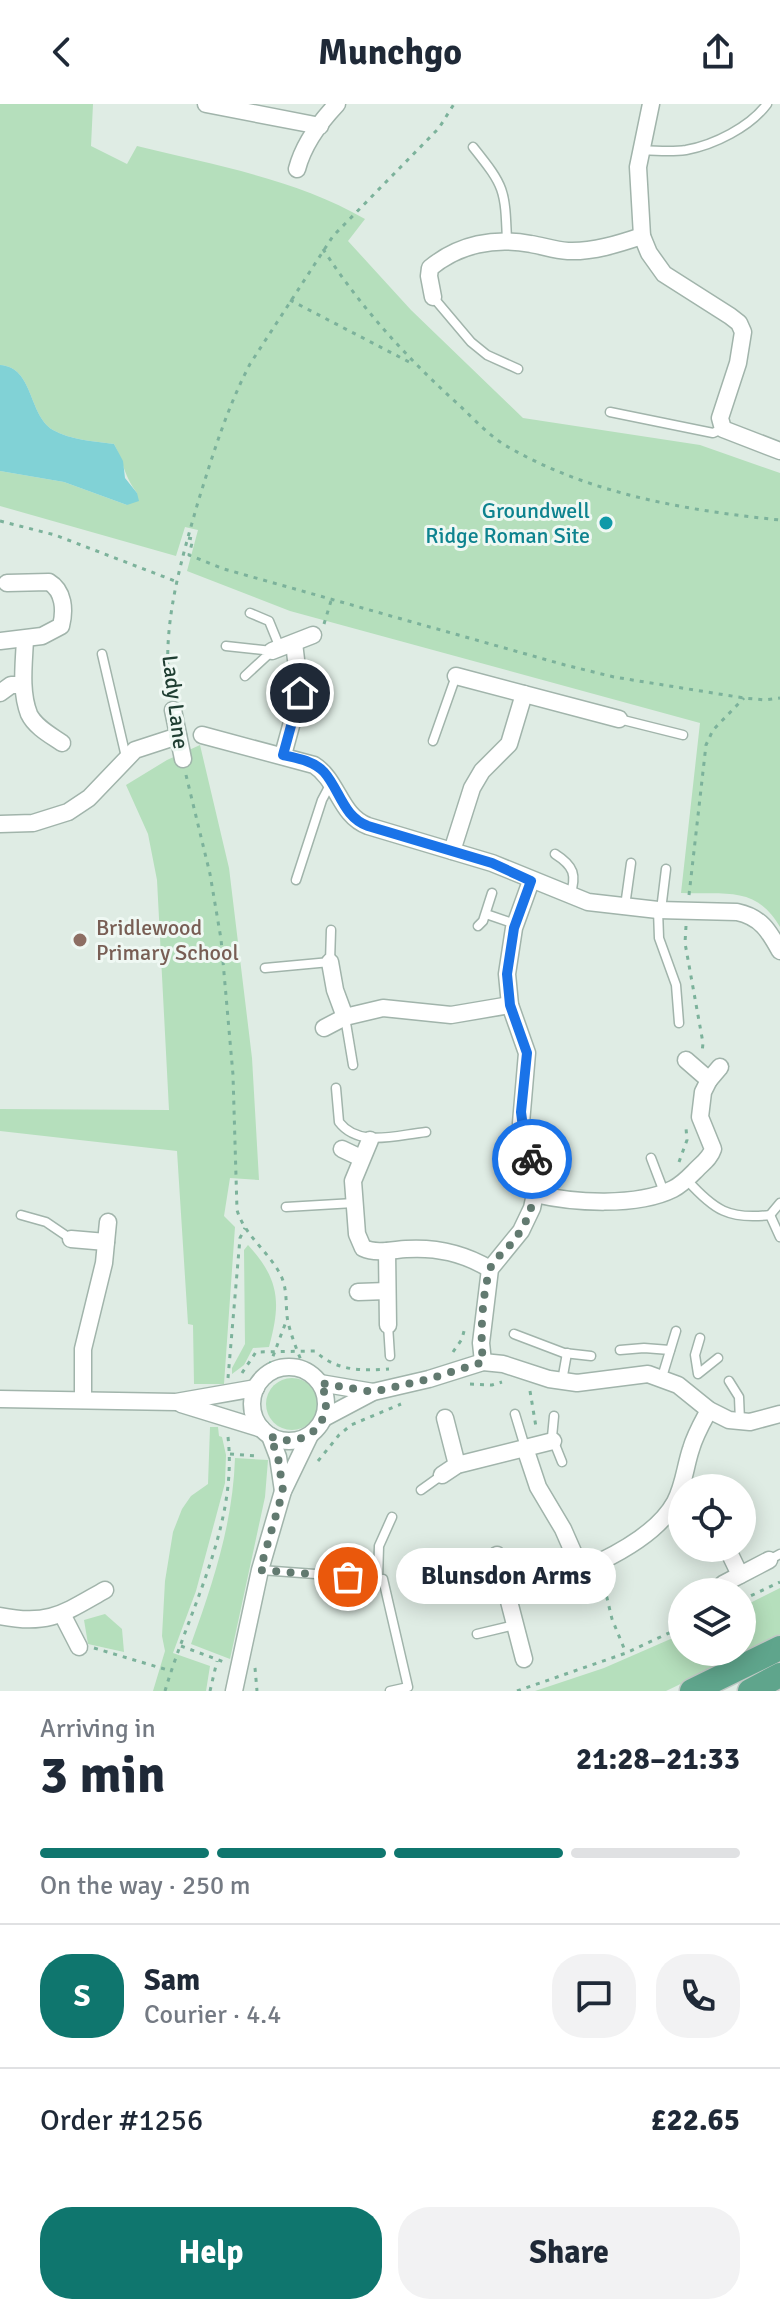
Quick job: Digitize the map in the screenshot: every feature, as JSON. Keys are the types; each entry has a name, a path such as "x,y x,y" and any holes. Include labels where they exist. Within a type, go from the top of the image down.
{"main road":[{"path":"692,1691 780,1648"},
{"path":"750,1691 780,1675"}],"street":[{"path":"206,104 320,126"},
{"path":"297,169 301,154 337,104"},
{"path":"651,104 641,150 638,190 642,236 649,253 664,274 730,316 741,327 743,342 720,418 723,429 780,451"},
{"path":"433,297 430,268 465,247 507,241 568,251 642,236"},
{"path":"0,641 50,633 61,626 63,619 59,591 49,582 7,583"},
{"path":"283,755 300,693 282,648 313,635"},
{"path":"25,639 23,685 29,714 62,743"},
{"path":"456,676 619,719"},
{"path":"0,693 11,685 23,685"},
{"path":"452,851 472,788 482,771 509,744 524,694"},
{"name":"Lady Lane","path":"173,710 183,759"},
{"path":"202,735 314,765 325,773 353,818 362,824 492,863 588,902 625,908 737,912 751,916 764,925 780,951"},
{"path":"0,824 33,823 68,812 89,798 126,757 149,744 178,736"},
{"path":"483,1362 481,1343 490,1269 521,1231 535,1194 534,1167 521,1112 527,1053 510,1005 507,966 515,924 531,881"},
{"path":"330,962 335,990 345,1017"},
{"path":"324,1028 345,1017 383,1008 451,1015 510,1005"},
{"path":"535,1194 609,1201 647,1197 687,1180 712,1152 700,1117 703,1092 714,1073 686,1060"},
{"path":"370,1140 353,1181 358,1240 363,1248 442,1250 463,1255 490,1269"},
{"path":"342,1149 361,1158"},
{"path":"83,1400 83,1349 101,1278 108,1222"},
{"path":"71,1239 106,1242"},
{"path":"387,1251 388,1325"},
{"path":"358,1292 387,1291"},
{"path":"235,1689 260,1570 283,1491 310,1435 324,1418 373,1392 483,1362 503,1364 562,1381 591,1383 636,1374 662,1377 688,1392 719,1417 740,1422 761,1421 780,1414"},
{"path":"0,1399 176,1402 261,1382 285,1367 305,1370 320,1383 326,1400 324,1418"},
{"path":"261,1382 252,1400 253,1412 278,1457 283,1491"},
{"path":"320,1383 373,1392"},
{"path":"176,1402 291,1441 310,1435"},
{"path":"685,1474 691,1449 709,1410"},
{"path":"445,1418 457,1465"},
{"path":"442,1475 457,1465 553,1441"},
{"path":"525,1448 538,1487 563,1529 581,1570"},
{"path":"508,1597 581,1570 652,1530 668,1513"},
{"path":"497,1555 524,1659"},
{"path":"734,1578 775,1557"},
{"path":"734,1562 740,1575"},
{"path":"0,1616 40,1620 62,1614 105,1590"},
{"path":"62,1614 79,1647"}],"lane":[{"path":"641,150 697,148 740,127 767,104"},
{"path":"473,147 497,177 505,197 507,241"},
{"path":"433,297 471,342 487,355 518,369"},
{"path":"610,412 713,433 723,429"},
{"path":"250,613 269,621 282,648"},
{"path":"226,646 282,648"},
{"path":"245,676 282,648"},
{"path":"102,654 126,757"},
{"path":"433,741 456,676"},
{"path":"619,719 683,735"},
{"path":"296,880 322,800 331,783"},
{"path":"555,854 574,873 570,896"},
{"path":"625,908 631,863"},
{"path":"666,869 659,910 659,938 676,985 679,1023"},
{"path":"478,926 486,914 492,893"},
{"path":"486,914 515,924"},
{"path":"265,968 330,962 331,930"},
{"path":"345,1017 353,1065"},
{"path":"336,1088 339,1122 352,1133 370,1140 426,1132"},
{"path":"651,1158 664,1192"},
{"path":"687,1180 710,1204 745,1217 770,1215 780,1203"},
{"path":"286,1207 354,1203"},
{"path":"21,1215 46,1222 71,1239"},
{"path":"770,1215 780,1237"},
{"path":"388,1325 390,1356"},
{"path":"662,1377 676,1331"},
{"path":"514,1334 567,1353 591,1356"},
{"path":"698,1374 695,1355 700,1338"},
{"path":"620,1350 670,1350"},
{"path":"562,1381 567,1353"},
{"path":"688,1392 698,1374 718,1358"},
{"path":"729,1381 739,1397 740,1422"},
{"path":"515,1414 525,1448"},
{"path":"554,1416 553,1441 562,1462"},
{"path":"421,1490 442,1475"},
{"path":"378,1579 379,1546 392,1517"},
{"path":"260,1570 383,1579 408,1687 390,1691"},
{"path":"477,1634 515,1625"}],"path":[{"name":"Lady Lane","path":"173,710 168,643 175,581 230,403 250,364 323,249 346,221 439,128 454,104"},
{"path":"323,249 348,288 417,366 506,446 578,479 657,501 780,520"},
{"path":"290,300 417,366"},
{"path":"0,521 55,535 175,581"},
{"path":"188,538 193,539 189,555 199,560 331,601 614,677 744,698 780,698"},
{"path":"313,635 323,630 331,601"},
{"name":"Lady Lane","path":"183,759 210,874 221,939 233,1075 236,1203 245,1228 282,1278 287,1319 305,1370"},
{"path":"231,1380 240,1238 245,1228"},
{"name":"Lady Lane","path":"261,1382 287,1319"},
{"path":"239,1376 256,1352"},
{"path":"460,1385 492,1385 506,1381"},
{"path":"521,1384 532,1388"},
{"path":"301,1459 319,1461 351,1425 410,1401"},
{"path":"165,1691 194,1614 229,1493 228,1418"},
{"path":"230,1454 278,1457"},
{"path":"756,1593 780,1582"},
{"path":"517,1691 626,1653 668,1634"},
{"path":"79,1647 92,1647 171,1671"},
{"path":"210,1691 217,1661"}],"green space":[{"path":"0,104 93,104 91,146 127,164 137,146 283,183 365,219 348,241 411,310 523,418 700,445 780,473 780,927 771,914 749,898 681,893 700,723 290,611 187,571 198,530 185,527 176,556 0,506 0,471 64,482 127,505 137,493 114,444 74,438 53,430 39,414 19,374 0,365"},
{"path":"200,745 229,868 252,1058 259,1180 230,1178 224,1216 235,1227 224,1384 194,1384 193,1325 188,1324 177,1151 0,1131 0,1109 169,1110 157,880 148,834 126,785 167,760"},
{"path":"248,1245 272,1281 275,1317 269,1347 253,1348 244,1365 232,1374 245,1344 244,1250"},
{"path":"292,1378 310,1386 318,1404 310,1422 292,1430 274,1422 266,1404 274,1386"},
{"path":"210,1427 218,1427 219,1436 222,1437 226,1455 225,1483 196,1591 173,1653 210,1666 206,1691 153,1691 165,1651 162,1636 165,1581 173,1532 191,1496 208,1484"},
{"path":"235,1458 268,1460 265,1497 230,1659 191,1644 226,1529"},
{"path":"780,1588 780,1636 756,1648 756,1600"},
{"path":"105,1614 122,1629 124,1652 88,1644 84,1620"},
{"path":"668,1640 668,1666 718,1666 666,1691 535,1691 604,1668"}],"water":[{"path":"0,365 19,374 39,414 53,430 74,438 114,444 123,461 125,478 137,493 139,501 127,505 64,482 0,471"}],"way so far":[{"path":"348,1577 260,1570 283,1491 276,1448 270,1436 291,1441 315,1431 324,1418 327,1406 320,1383 373,1392 483,1362 483,1313 490,1269 521,1231 532,1208 536,1185 532,1159"}],"place":[{"name":"Groundwell Ridge Roman Site","path":"606,523"},
{"name":"Bridlewood Primary School","path":"80,940"},
{"name":"Blunsdon Arms","path":"348,1577"}],"route":[{"path":"300,693 283,755 321,769 353,818 368,826 492,863 531,881 514,928 507,974 510,1005 527,1053 521,1123 532,1159"}]}
